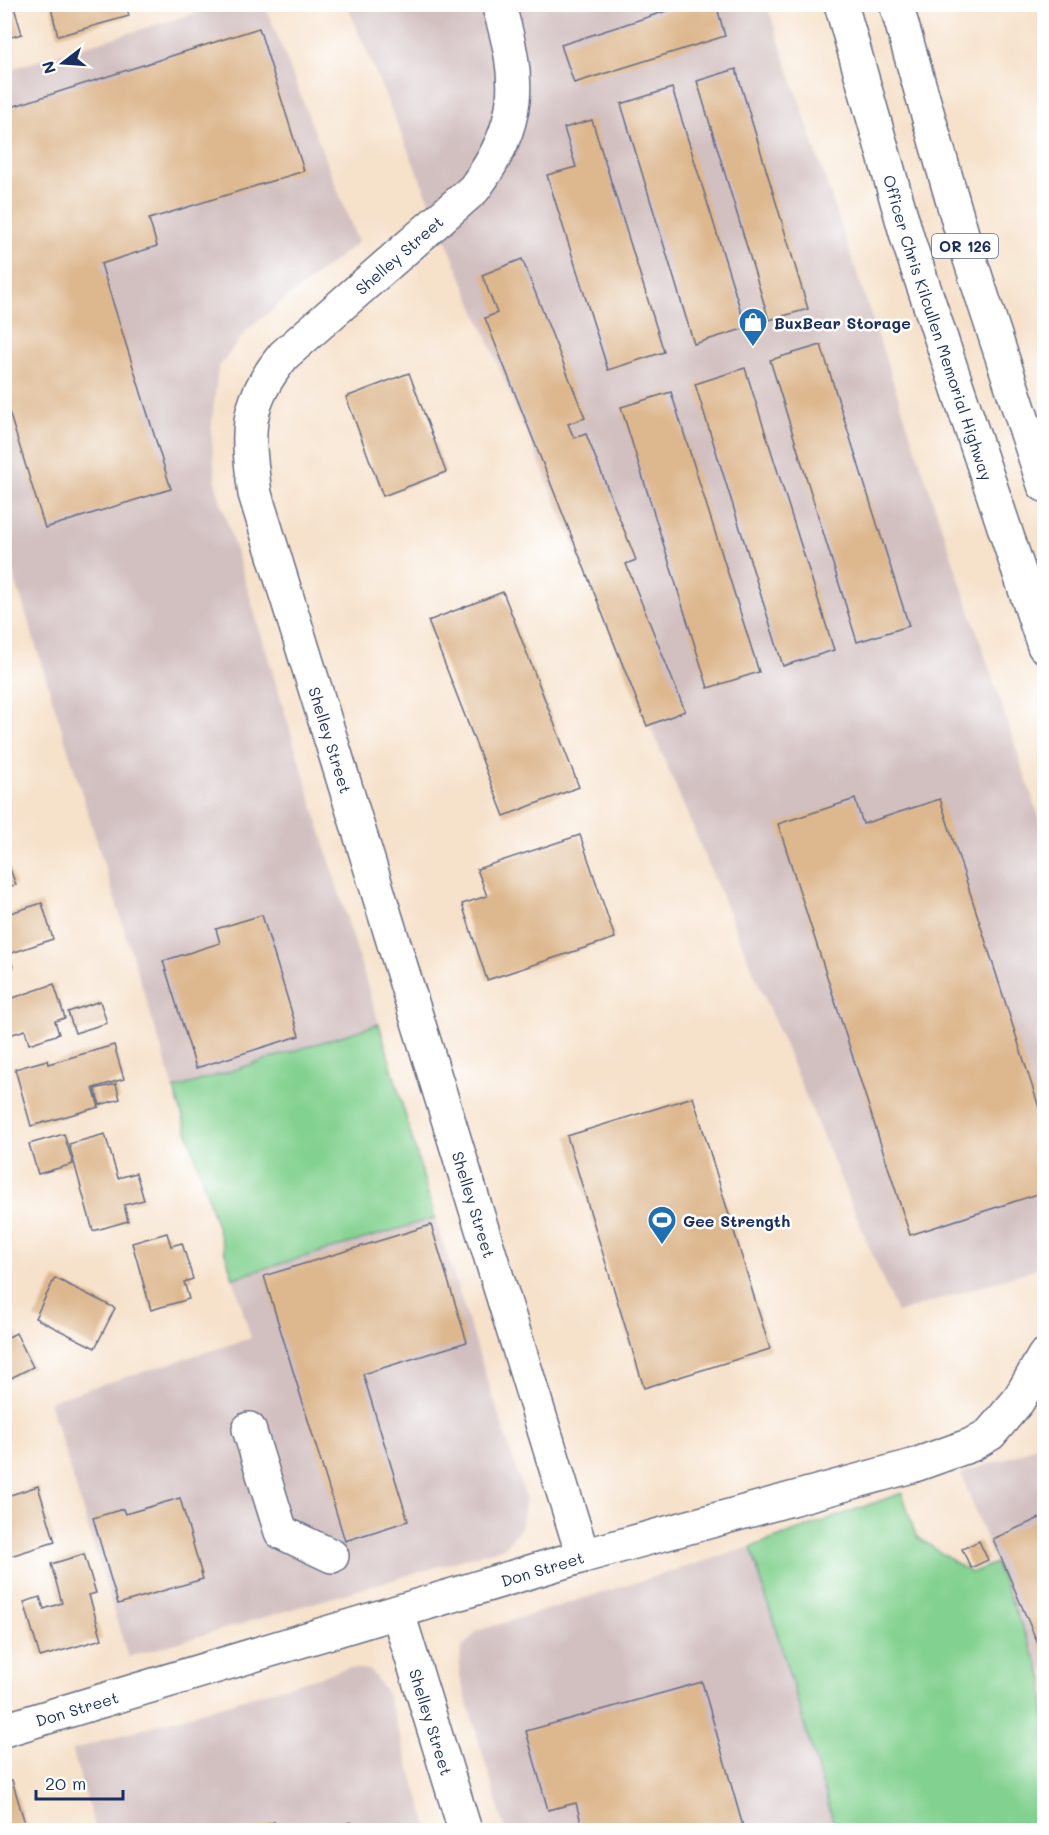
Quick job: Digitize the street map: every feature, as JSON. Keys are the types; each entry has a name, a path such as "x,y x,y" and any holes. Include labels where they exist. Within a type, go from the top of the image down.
{"main road":[{"name":"Shelley Street","path":"498,4 514,60 513,105 505,139 491,166 474,189 284,355 265,379 252,411 249,447 259,506 583,1556"},
{"name":"Officer Chris Kilcullen Memorial Highway","path":"841,4 908,240 1044,646"},
{"name":"OR 126","path":"896,4 965,244 1044,485"},
{"name":"Don Street","path":"4,1730 583,1556 912,1466 971,1445 990,1434 1018,1401 1044,1356"},
{"path":"249,1429 281,1532 332,1556"},
{"name":"Shelley Street","path":"398,1613 465,1830"}],"shaded area":[{"path":"221,5 265,5 358,242 247,330 218,368 211,431 216,485 379,1024 174,1089 5,547 4,71"},
{"path":"347,5 767,5 1044,832 1044,1266 897,1313"},
{"path":"435,1218 526,1499 521,1527 505,1547 128,1657 49,1401 251,1338 233,1278"},
{"path":"1044,1442 1044,1679 995,1563 961,1473 1017,1455"},
{"path":"751,1547 836,1830 505,1830 459,1674 461,1649 477,1631"},
{"path":"348,1668 370,1670 387,1694 429,1830 96,1830 72,1750"}],"green space":[{"path":"379,1024 435,1218 233,1278 174,1089"},
{"path":"902,1493 916,1536 971,1573 995,1563 1044,1679 1044,1830 836,1830 751,1547"}],"building":[{"path":"4,4 13,4 22,34 4,39"},
{"path":"50,4 126,4 129,16 58,36"},
{"path":"688,4 716,4 725,36 574,83 561,45"},
{"path":"259,28 304,171 149,219 157,246 101,264 171,489 45,528 5,399 5,109"},
{"path":"736,69 808,309 769,320 697,81"},
{"path":"672,88 746,328 694,344 621,104"},
{"path":"592,120 664,352 608,370 547,175 576,167 564,128"},
{"path":"522,259 585,418 568,424 574,438 586,434 636,560 626,564 685,711 647,726 485,318 497,313 482,275"},
{"path":"821,345 909,626 857,642 770,360"},
{"path":"745,368 834,650 783,666 695,384"},
{"path":"409,373 446,472 383,496 346,397"},
{"path":"671,392 759,672 708,688 621,407"},
{"path":"503,592 579,787 504,816 428,621"},
{"path":"855,799 863,824 940,799 1044,1123 1044,1192 910,1235 778,824"},
{"path":"580,835 615,938 487,980 462,904 487,896 477,869"},
{"path":"4,853 16,885 4,888"},
{"path":"42,903 53,939 9,954 13,968 4,971 4,915"},
{"path":"262,915 299,1036 196,1068 163,961 220,943 216,929"},
{"path":"54,984 65,1018 55,1021 59,1034 29,1044 25,1030 4,1037 4,1001"},
{"path":"100,1001 107,1023 75,1033 68,1012"},
{"path":"114,1045 124,1079 93,1088 99,1107 31,1126 15,1069 47,1060 48,1064"},
{"path":"116,1084 120,1099 100,1105 95,1089"},
{"path":"693,1097 770,1349 644,1388 567,1136"},
{"path":"64,1134 73,1164 38,1174 29,1144"},
{"path":"105,1134 118,1178 136,1173 144,1200 124,1205 128,1221 93,1231 69,1144"},
{"path":"431,1225 467,1342 363,1374 408,1521 345,1541 264,1276"},
{"path":"167,1233 171,1246 182,1243 193,1279 184,1282 189,1299 151,1310 132,1243"},
{"path":"55,1278 115,1308 95,1348 35,1318"},
{"path":"16,1333 33,1367 5,1381 5,1339"},
{"path":"38,1486 55,1542 4,1558 4,1497"},
{"path":"180,1498 203,1579 118,1604 93,1518 123,1509 125,1514"},
{"path":"1044,1516 1044,1658 993,1539"},
{"path":"979,1541 988,1560 971,1568 962,1549"},
{"path":"84,1554 96,1593 89,1595 102,1639 40,1657 24,1602 40,1597 44,1609 62,1603 51,1564"},
{"path":"702,1682 744,1830 583,1830 576,1803 548,1810 526,1731"},
{"path":"12,1780 27,1830 4,1830 4,1782"},
{"path":"274,1822 277,1830 249,1830"},
{"path":"351,1822 354,1830 324,1830"}],"place":[{"name":"BuxBear Storage","path":"753,348"},
{"name":"Gee Strength","path":"662,1246"}]}
